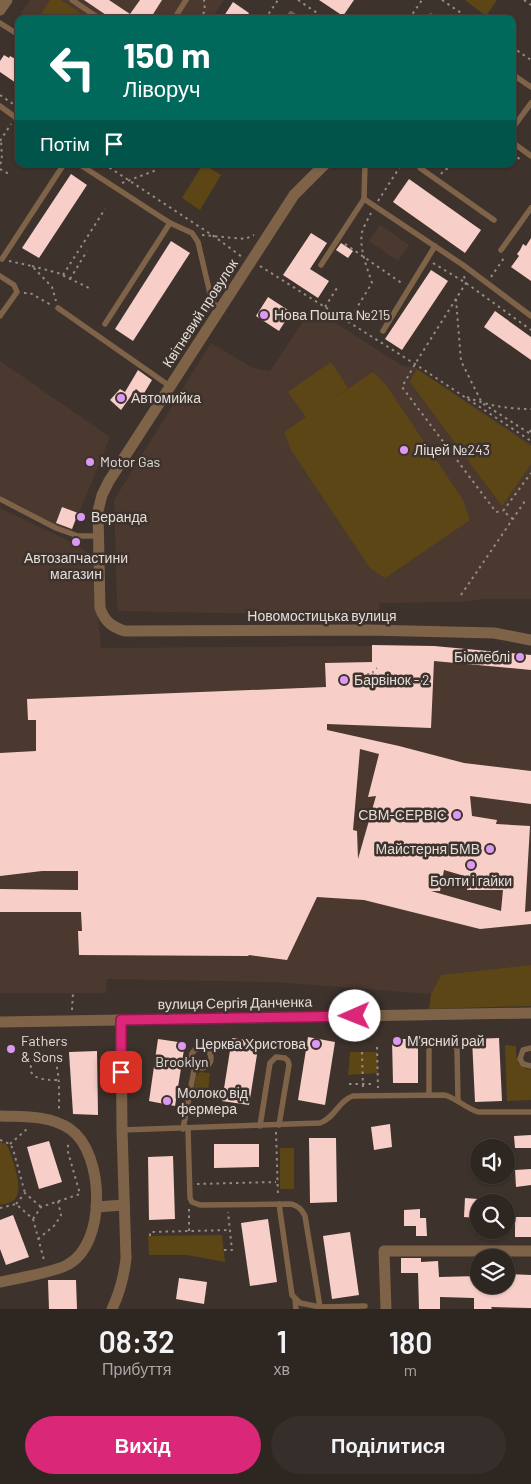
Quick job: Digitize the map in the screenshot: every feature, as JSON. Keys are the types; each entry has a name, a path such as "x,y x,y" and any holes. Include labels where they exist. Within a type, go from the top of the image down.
{"street":[{"path":"0,10 7,0"},
{"name":"Квітневий провулок","path":"113,627 104,618 100,608 98,511 102,495 109,481 294,195 321,167"},
{"name":"Новомостицька вулиця","path":"113,627 125,631 368,630 494,633 531,640"},
{"name":"вулиця Сергія Данченка","path":"0,1022 531,1013"},
{"path":"112,1309 120,1293 126,1258 121,1020"},
{"path":"0,1116 39,1117 60,1123 72,1130 82,1140 92,1160 96,1180 94,1223 89,1240 80,1254 68,1265 0,1282"},
{"path":"96,1207 124,1205"},
{"path":"386,1309 384,1251 531,1251"}],"lane":[{"path":"72,0 94,15"},
{"path":"177,15 186,0"},
{"path":"0,23 15,33"},
{"path":"516,77 531,87"},
{"path":"516,124 531,103"},
{"path":"0,106 15,117"},
{"path":"516,145 531,156"},
{"path":"2,259 62,167"},
{"path":"84,167 170,223 192,234 198,242 212,302 220,309"},
{"path":"321,265 364,199 366,167"},
{"path":"420,167 494,220"},
{"path":"364,199 435,246 531,316"},
{"path":"501,250 531,208"},
{"path":"105,324 170,223"},
{"path":"383,331 435,246"},
{"path":"0,276 14,285 17,292 0,316"},
{"path":"58,308 104,343 171,387"},
{"path":"0,499 56,528 78,536 98,536"},
{"path":"429,1095 429,1047 432,1045 451,1044 457,1049 458,1101"},
{"path":"531,1048 523,1050 520,1059 526,1066 531,1066"},
{"path":"260,1126 270,1063 276,1057 280,1057 288,1061 288,1065 277,1125"},
{"path":"195,1065 186,1129 190,1198 192,1202 200,1205 279,1204 296,1206 302,1210 305,1216 320,1306"},
{"path":"122,1130 320,1123 332,1116 345,1099 353,1096 445,1095 478,1112 531,1112"},
{"path":"279,1204 292,1295 295,1299 300,1303 329,1308 365,1306"},
{"path":"295,1299 296,1309"}],"path":[{"path":"202,15 205,11 204,0"},
{"path":"268,15 278,0"},
{"path":"298,0 320,15"},
{"path":"412,15 422,0"},
{"path":"442,0 464,15"},
{"path":"524,0 531,5"},
{"path":"516,50 531,60"},
{"path":"0,94 15,105"},
{"path":"0,164 2,161 1,139"},
{"path":"109,167 215,236 251,263 260,266 531,440"},
{"path":"114,186 154,171 156,167"},
{"path":"437,180 444,170 452,167"},
{"path":"1,170 9,174"},
{"path":"63,276 104,209"},
{"path":"192,234 245,239 274,226"},
{"path":"337,239 409,288"},
{"path":"70,279 87,251"},
{"path":"2,259 39,266 89,288"},
{"path":"426,260 466,283 531,330"},
{"path":"32,266 52,288 58,308"},
{"path":"348,322 372,283"},
{"path":"466,283 402,387 496,512 504,511 531,473"},
{"path":"325,308 337,288"},
{"path":"17,292 30,293 58,308"},
{"path":"456,299 461,361 482,403 530,433"},
{"path":"463,396 482,403 511,409 531,409"},
{"path":"461,595 525,501"},
{"path":"504,511 513,519"},
{"path":"368,674 373,674 376,668"},
{"path":"72,1014 73,993"},
{"path":"377,1047 379,1096"},
{"path":"362,1052 363,1096"},
{"path":"57,1080 38,1079 34,1076 31,1071 35,1058 42,1055 48,1056 56,1064 60,1123"},
{"path":"349,1084 371,1084"},
{"path":"10,1144 39,1117"},
{"path":"277,1125 276,1182 279,1204"},
{"path":"33,1218 41,1207 80,1194 68,1152 69,1138 72,1130"},
{"path":"0,1140 10,1144 25,1193 41,1207"},
{"path":"190,1184 276,1182"},
{"path":"0,1208 16,1204 25,1193"},
{"path":"188,1231 190,1198"},
{"path":"38,1239 55,1225 61,1215 58,1201"},
{"path":"16,1204 33,1218 47,1271"},
{"path":"224,1250 232,1250 227,1204"},
{"path":"150,1236 150,1232 230,1230"}],"shaded area":[{"path":"30,0 224,0 214,15 24,15 21,13"},
{"path":"50,0 61,0 83,15 41,15"},
{"path":"465,0 497,0 487,15"},
{"path":"201,167 208,167 221,175 200,210 182,198"},
{"path":"380,225 409,245 398,261 369,241"},
{"path":"312,308 401,365 416,368 531,444 531,599 380,603 378,616 119,611 117,603 114,500 211,343 253,368 270,371"},
{"path":"0,361 110,437 71,533 0,495"},
{"path":"331,362 348,388 318,409 373,372 386,385 463,500 470,520 385,578 370,568 291,450 284,432 306,417 288,392"},
{"path":"417,369 531,446 531,464 502,506 410,382"},
{"name":"Барвінок - 2","path":"0,508 71,542 92,555 101,648 434,647 531,656 531,965 441,975 431,994 274,982 107,979 106,993 0,993"},
{"path":"531,965 531,1006 429,1009 431,994 441,975"},
{"path":"505,1045 516,1046 518,1062 522,1067 531,1070 531,1100 507,1101"},
{"path":"350,1052 377,1052 378,1073 348,1075"},
{"path":"200,1072 210,1073 207,1100 193,1099 196,1076"},
{"path":"0,1142 6,1144 9,1149 17,1174 18,1188 15,1199 0,1205"},
{"path":"280,1148 294,1148 294,1189 280,1189"},
{"path":"222,1235 225,1262 187,1255 149,1255 148,1236"}],"building":[{"path":"84,0 109,0 130,14 140,0 162,0 153,15 106,15"},
{"path":"319,0 354,0 344,15"},
{"path":"233,2 249,13 248,15 225,15"},
{"path":"4,55 15,59 15,82 0,72 0,61"},
{"path":"71,174 87,185 39,258 22,248"},
{"path":"409,179 481,230 465,253 393,202"},
{"path":"311,233 327,243 310,269 329,281 318,298 283,275"},
{"path":"531,238 531,281 511,267 519,256 517,254 523,244 526,246"},
{"path":"171,241 190,253 133,341 115,329"},
{"path":"341,243 353,251 348,258 336,250"},
{"path":"431,270 448,281 402,350 385,339"},
{"path":"268,297 291,312 279,331 256,316"},
{"path":"495,311 531,337 531,360 484,327"},
{"path":"138,370 152,380 143,395 136,389 121,410 110,400 120,389 125,392"},
{"path":"62,507 78,513 72,529 56,523"},
{"name":"Барвінок - 2","path":"372,645 434,646 531,655 531,670 434,661 431,728 327,724 327,730 464,763 531,771 531,804 470,796 472,816 497,820 496,824 530,826 525,912 531,911 531,924 480,929 364,900 317,897 287,960 249,955 79,955 78,931 82,931 81,912 0,912 0,889 78,890 78,871 42,871 0,876 0,753 36,751 36,720 28,720 27,699 326,687 325,663 372,662","holes":["360,749 379,754 368,797 376,796 358,859 357,831 353,830","444,870 468,877 467,890 503,890 501,911 431,891 440,891"]},
{"path":"308,1037 335,1042 325,1105 298,1100"},
{"path":"232,1038 259,1042 249,1105 222,1101"},
{"path":"499,1038 502,1101 475,1102 472,1039"},
{"path":"158,1039 185,1043 175,1106 149,1101"},
{"path":"392,1039 418,1039 418,1083 393,1083"},
{"path":"97,1051 98,1115 73,1114 69,1052"},
{"path":"390,1124 392,1147 374,1150 371,1127"},
{"path":"531,1135 531,1148 515,1148 514,1136"},
{"path":"309,1138 336,1138 337,1202 310,1203"},
{"path":"49,1141 62,1182 39,1189 27,1147"},
{"path":"214,1144 259,1144 259,1167 214,1168"},
{"path":"173,1156 175,1219 149,1220 148,1157"},
{"path":"531,1169 531,1185 516,1187 515,1170"},
{"path":"465,1198 470,1198 470,1217 464,1217"},
{"path":"420,1209 420,1218 426,1218 427,1236 416,1236 416,1226 404,1226 404,1210"},
{"path":"13,1215 29,1257 6,1265 0,1249 0,1220"},
{"path":"515,1217 531,1217 531,1237 515,1237"},
{"path":"268,1219 277,1282 250,1286 241,1223"},
{"path":"350,1232 359,1295 332,1299 323,1236"},
{"path":"401,1258 421,1258 421,1262 438,1261 439,1277 470,1276 470,1294 515,1294 515,1274 531,1275 531,1308 491,1307 492,1309 474,1309 474,1298 440,1297 440,1309 419,1309 418,1273 401,1273"},
{"path":"179,1278 207,1282 204,1304 176,1299"},
{"path":"48,1280 76,1280 77,1309 49,1309"}],"place":[{"name":"Нова Пошта №215","path":"264,315"},
{"name":"Автомийка","path":"121,398"},
{"name":"Ліцей №243","path":"404,450"},
{"name":"Motor Gas","path":"90,462"},
{"name":"Веранда","path":"81,517"},
{"name":"Автозапчастини магазин","path":"76,542"},
{"name":"Біомеблі","path":"520,657"},
{"name":"Барвінок - 2","path":"344,680"},
{"name":"СВМ-СЕРВІС","path":"457,815"},
{"name":"Майстерня БМВ","path":"490,849"},
{"name":"Болти і гайки","path":"471,865"},
{"name":"М'ясний рай","path":"397,1041"},
{"name":"Церква Христова","path":"316,1044"},
{"name":"Brooklyn","path":"182,1046"},
{"name":"Fathers & Sons","path":"11,1049"},
{"name":"Молоко від фермера","path":"167,1101"}],"route":[{"path":"121,1072 121,1020 355,1016"}]}
